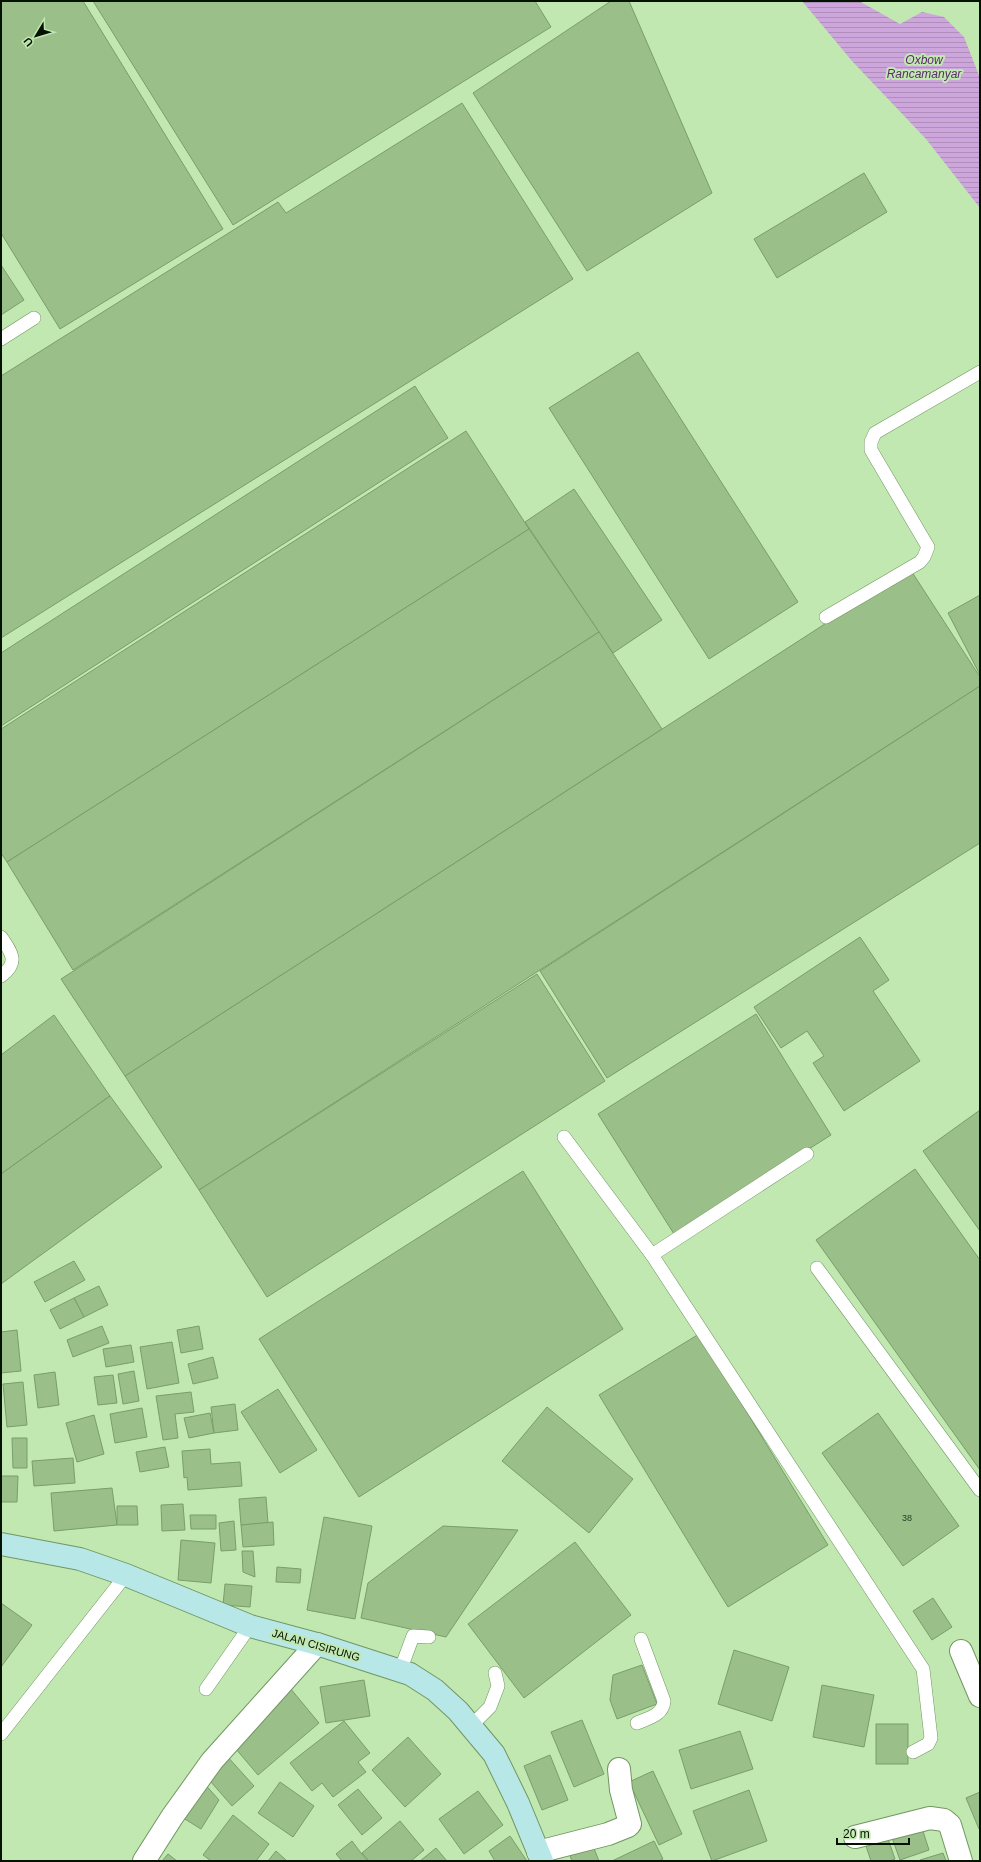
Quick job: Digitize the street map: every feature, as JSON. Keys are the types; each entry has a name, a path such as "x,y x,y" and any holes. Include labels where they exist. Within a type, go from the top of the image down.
{"main road":[{"name":"JALAN CISIRUNG","path":"1,1544 80,1559 126,1575 250,1626 317,1644 410,1674 435,1690 458,1711 494,1754 518,1803 540,1857"}],"street":[{"path":"144,1861 172,1817 212,1761 317,1644"},
{"path":"961,1651 980,1696"},
{"path":"540,1857 608,1834 630,1824 621,1790 619,1769"},
{"path":"855,1837 930,1818 944,1820 950,1825 961,1861"}],"lane":[{"path":"1,339 34,318"},
{"path":"826,616 920,562 924,557 928,546 871,450 871,442 875,433 980,372"},
{"path":"1,937 12,954 12,964 1,976"},
{"path":"564,1137 652,1255 923,1669 931,1738 928,1744 913,1752"},
{"path":"652,1255 808,1154"},
{"path":"817,1268 980,1490"},
{"path":"1,1734 126,1575"},
{"path":"206,1689 250,1626"},
{"path":"400,1671 413,1636 429,1637"},
{"path":"637,1723 659,1713 664,1707 664,1701 641,1639"},
{"path":"471,1726 490,1707 498,1686 495,1673"}],"water":[{"name":"Oxbow Rancamanyar","path":"802,1 859,1 900,24 922,12 944,17 964,37 980,78 980,208 926,139 852,61"}],"building":[{"path":"1,1 83,1 223,229 60,329 1,233"},
{"path":"93,1 535,1 551,27 233,225"},
{"path":"611,1 629,1 712,193 587,271 473,93"},
{"path":"462,103 573,279 1,638 1,376 278,202 286,213"},
{"path":"864,173 887,212 777,278 754,239"},
{"path":"1,265 24,300 1,315"},
{"path":"638,352 798,602 709,659 549,408"},
{"path":"415,386 448,438 1,726 1,653"},
{"path":"466,431 529,529 7,862 1,853 1,729"},
{"path":"574,489 662,620 613,653 525,522"},
{"path":"529,529 599,632 73,970 7,862"},
{"path":"910,569 980,677 980,686 199,1190 125,1076"},
{"path":"980,595 980,675 948,613"},
{"path":"599,632 662,729 125,1076 61,979"},
{"path":"980,686 980,843 607,1078 540,971"},
{"path":"860,937 889,980 873,991 920,1061 844,1111 813,1063 824,1056 807,1031 781,1048 754,1007"},
{"path":"537,974 605,1081 267,1297 199,1190"},
{"path":"756,1014 831,1135 674,1234 598,1114"},
{"path":"54,1015 110,1096 1,1174 1,1055"},
{"path":"110,1096 162,1167 1,1284 1,1174"},
{"path":"980,1110 980,1231 923,1151"},
{"path":"915,1169 980,1260 980,1470 816,1240"},
{"path":"523,1171 623,1329 359,1497 259,1339"},
{"path":"74,1261 85,1280 45,1302 34,1282"},
{"path":"99,1286 108,1305 84,1317 74,1298"},
{"path":"74,1298 84,1317 60,1329 50,1310"},
{"path":"102,1326 109,1343 73,1357 67,1340"},
{"path":"199,1326 203,1349 181,1353 177,1330"},
{"path":"17,1330 21,1371 1,1373 1,1332"},
{"path":"699,1334 828,1545 728,1607 599,1395"},
{"path":"172,1342 179,1383 147,1389 140,1347"},
{"path":"131,1345 134,1362 106,1367 103,1349"},
{"path":"213,1357 218,1378 193,1384 188,1364"},
{"path":"134,1371 139,1401 123,1404 118,1374"},
{"path":"55,1372 59,1405 38,1408 34,1375"},
{"path":"113,1375 117,1403 98,1405 94,1377"},
{"path":"23,1382 27,1425 7,1427 3,1384"},
{"path":"278,1389 317,1450 280,1473 241,1412"},
{"path":"191,1392 194,1412 175,1414 178,1438 163,1440 156,1396"},
{"path":"235,1404 238,1430 214,1433 211,1407"},
{"path":"547,1407 633,1479 589,1533 502,1461"},
{"path":"142,1408 147,1437 115,1443 110,1414"},
{"path":"210,1413 214,1433 189,1438 184,1418"},
{"path":"878,1413 959,1526 903,1566 822,1453"},
{"path":"94,1415 104,1454 77,1462 66,1423"},
{"path":"12,1438 27,1438 27,1468 13,1468"},
{"path":"165,1447 169,1467 140,1472 136,1452"},
{"path":"210,1449 211,1464 240,1462 242,1486 188,1490 187,1477 184,1478 182,1451"},
{"path":"73,1458 75,1483 34,1486 32,1461"},
{"path":"1,1476 18,1476 17,1502 1,1502"},
{"path":"112,1488 117,1525 54,1531 51,1493"},
{"path":"266,1497 268,1523 241,1525 239,1499"},
{"path":"183,1504 185,1530 162,1531 161,1505"},
{"path":"117,1506 137,1506 138,1525 117,1525"},
{"path":"190,1515 216,1515 216,1529 191,1529"},
{"path":"324,1517 372,1526 355,1619 307,1610"},
{"path":"234,1521 236,1550 221,1551 219,1523"},
{"path":"273,1522 274,1545 243,1547 241,1525"},
{"path":"443,1526 518,1530 446,1637 361,1618 368,1583"},
{"path":"181,1540 215,1543 211,1583 178,1580"},
{"path":"575,1542 631,1615 524,1698 468,1624"},
{"path":"242,1551 253,1551 255,1577 243,1572"},
{"path":"277,1567 301,1569 300,1583 276,1582"},
{"path":"225,1584 252,1586 250,1607 223,1605"},
{"path":"933,1598 952,1627 932,1640 913,1611"},
{"path":"1,1603 32,1625 1,1667"},
{"path":"734,1650 789,1667 772,1721 718,1704"},
{"path":"642,1665 657,1704 617,1719 610,1700 613,1675"},
{"path":"364,1680 370,1716 326,1723 320,1687"},
{"path":"822,1685 874,1695 864,1747 813,1737"},
{"path":"290,1688 319,1723 258,1775 230,1742"},
{"path":"582,1720 604,1774 574,1787 551,1732"},
{"path":"344,1721 370,1753 358,1762 366,1772 333,1797 322,1783 312,1791 290,1763"},
{"path":"876,1724 908,1724 908,1764 876,1764"},
{"path":"740,1731 753,1769 691,1789 679,1750"},
{"path":"408,1737 441,1774 405,1807 372,1770"},
{"path":"226,1755 254,1786 232,1806 204,1774"},
{"path":"550,1755 568,1800 542,1810 524,1766"},
{"path":"653,1771 682,1834 659,1845 629,1782"},
{"path":"201,1780 219,1800 201,1829 180,1816"},
{"path":"280,1782 314,1806 293,1837 258,1813"},
{"path":"358,1789 382,1818 362,1835 338,1805"},
{"path":"749,1790 767,1841 712,1861 693,1811"},
{"path":"478,1791 503,1825 464,1854 439,1819"},
{"path":"980,1792 980,1828 979,1829 966,1798"},
{"path":"233,1815 269,1844 256,1861 211,1861 203,1855"},
{"path":"400,1821 424,1850 411,1861 369,1861 362,1853"},
{"path":"921,1825 929,1850 900,1860 891,1835"},
{"path":"510,1836 527,1861 495,1861 489,1851"},
{"path":"887,1836 895,1859 890,1861 871,1861 865,1843"},
{"path":"352,1841 368,1861 342,1861 336,1854"},
{"path":"654,1841 663,1859 659,1861 612,1861"},
{"path":"593,1846 599,1861 572,1861 570,1856"},
{"path":"436,1848 447,1861 420,1861"},
{"path":"276,1851 287,1861 268,1861"},
{"path":"943,1853 946,1861 920,1860"},
{"path":"168,1854 177,1861 162,1861"}]}
